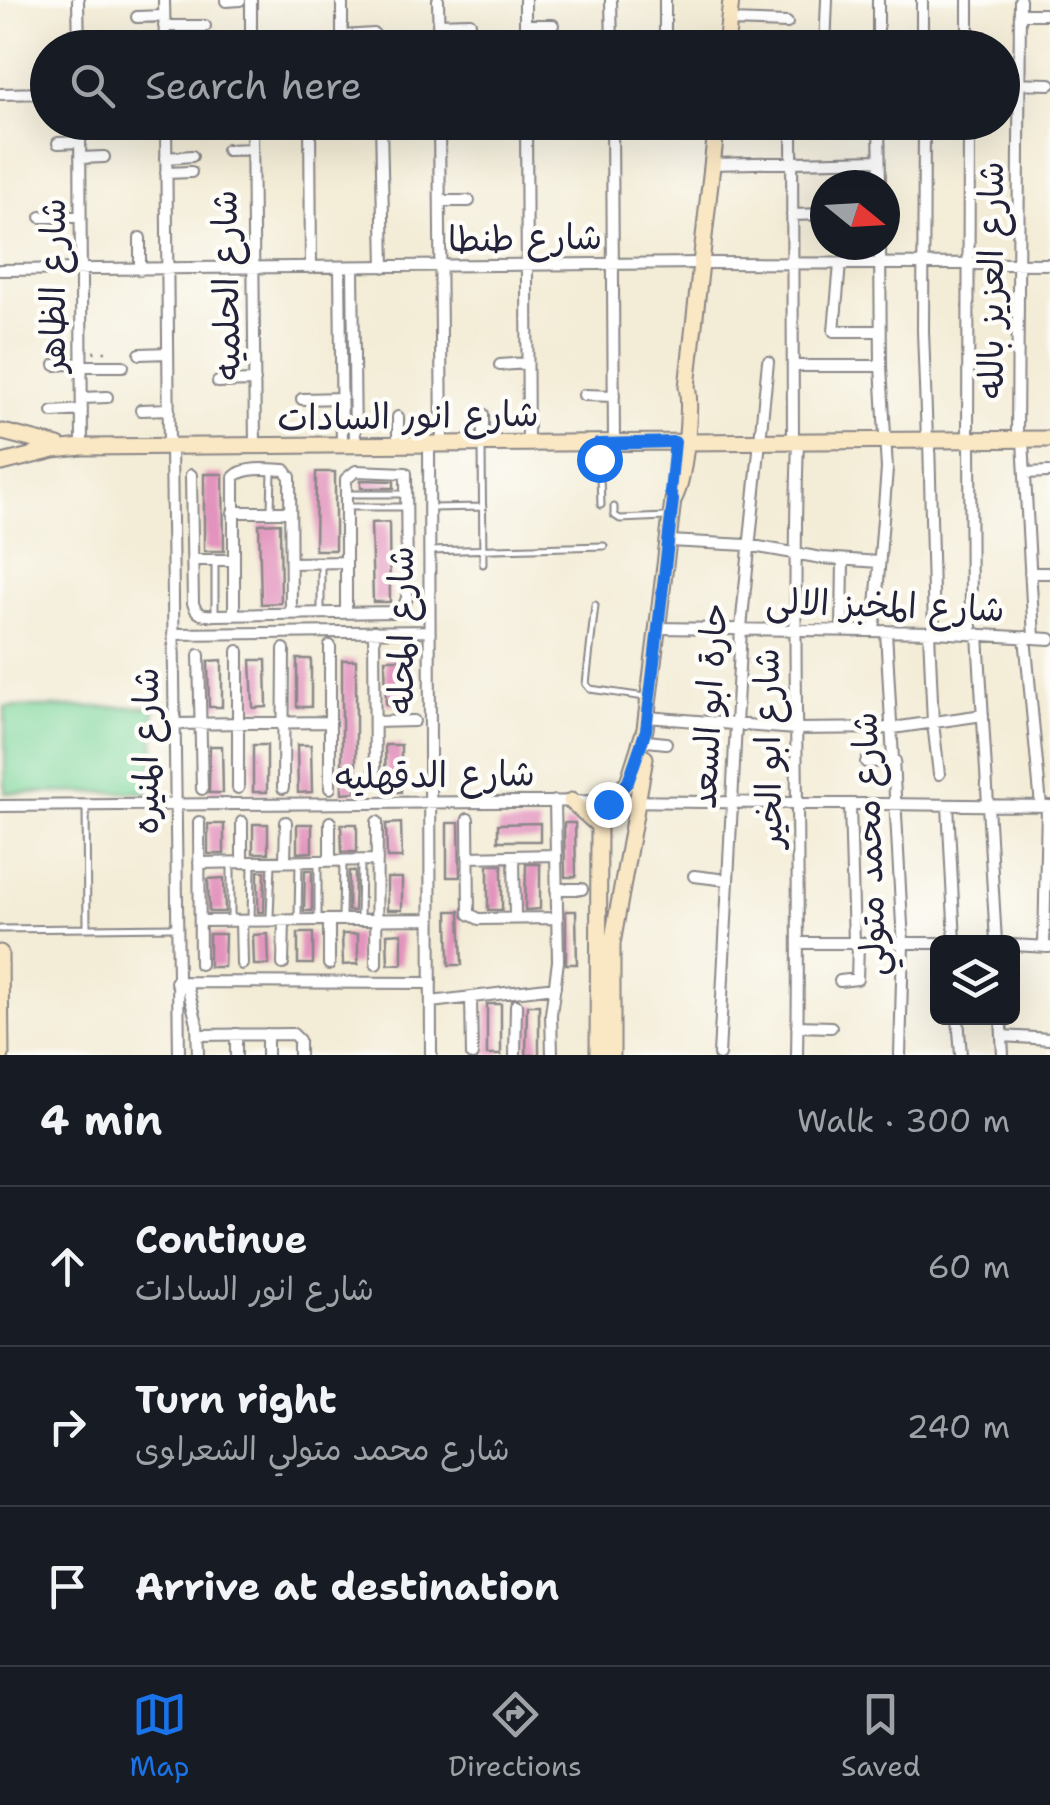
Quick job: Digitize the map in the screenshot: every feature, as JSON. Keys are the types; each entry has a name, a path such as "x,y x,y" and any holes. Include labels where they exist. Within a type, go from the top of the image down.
{"street":[{"path":"78,0 79,30"},
{"path":"164,0 164,30"},
{"path":"226,1 240,0"},
{"path":"252,30 251,0 265,0"},
{"path":"342,0 342,30"},
{"path":"438,0 438,30"},
{"path":"525,0 525,30"},
{"path":"611,0 612,30"},
{"path":"664,0 665,30"},
{"path":"727,30 731,0"},
{"path":"825,30 826,0"},
{"path":"878,0 878,30"},
{"path":"922,0 922,30"},
{"path":"968,0 968,30"},
{"name":"شارع العزيز بالله","path":"1020,0 1020,440 1030,572 1034,730 1046,806 1047,947"},
{"path":"1020,14 1050,14"},
{"path":"136,18 205,26"},
{"path":"728,21 786,23"},
{"path":"438,24 470,23"},
{"path":"525,25 553,26"},
{"path":"1020,83 1050,84"},
{"path":"0,94 30,93"},
{"name":"شارع المنيره","path":"166,140 175,927 181,982 179,1055"},
{"name":"شارع الحلميه","path":"248,470 255,381 252,140"},
{"path":"310,140 310,268"},
{"path":"381,140 384,267"},
{"name":"شارع المحله","path":"431,1055 429,508 436,445 439,140"},
{"path":"526,140 528,444"},
{"path":"606,444 614,396 612,140"},
{"path":"612,1055 611,952 637,801 672,508 679,490 680,442 690,397 687,387 715,140"},
{"name":"شارع ابو الخير","path":"792,140 797,1055"},
{"path":"879,140 879,170"},
{"path":"924,140 923,332 933,722 939,774"},
{"path":"969,140 969,440 975,634 996,935"},
{"path":"58,143 80,142"},
{"name":"شارع الظاهر","path":"74,448 82,404 80,142"},
{"path":"227,150 252,149"},
{"path":"166,158 192,156"},
{"path":"80,158 104,157"},
{"path":"712,164 879,160"},
{"path":"166,173 191,172"},
{"path":"440,201 469,201"},
{"path":"792,215 810,214"},
{"path":"42,217 80,217"},
{"path":"140,238 140,270"},
{"name":"شارع محمد متولي","path":"880,260 887,469 879,562 880,631 895,761 903,943 900,1055"},
{"name":"شارع طنطا","path":"0,270 701,262 1050,264"},
{"path":"840,264 834,331 880,331"},
{"path":"340,268 342,398 349,446"},
{"path":"349,446 354,268"},
{"path":"140,354 168,354"},
{"path":"55,365 82,361 123,366"},
{"name":"حارة ابو السعد","path":"719,1055 740,628 768,362"},
{"path":"500,365 528,363"},
{"path":"792,366 881,366"},
{"path":"218,382 255,381"},
{"path":"584,395 614,396"},
{"path":"54,412 107,397"},
{"path":"302,399 342,398"},
{"path":"140,410 168,409"},
{"path":"482,444 483,414"},
{"path":"398,417 398,445"},
{"path":"1,430 9,448 1,464"},
{"name":"شارع انور السادات","path":"1,430 74,448"},
{"name":"شارع انور السادات","path":"1,464 74,448 1020,440 1049,436"},
{"path":"234,615 234,476 238,471 248,470 285,470 289,474 291,614"},
{"path":"192,475 194,607 203,615 215,616 394,612 405,605 408,476 400,470 353,472 346,479 346,613"},
{"path":"1025,473 1048,472"},
{"path":"233,512 290,512"},
{"path":"668,541 747,545 879,562"},
{"path":"193,560 234,560"},
{"path":"842,630 843,560"},
{"path":"291,563 346,562"},
{"path":"1030,572 1050,573"},
{"path":"326,613 331,632"},
{"name":"شارع المخبز الالى","path":"658,628 932,632 1050,639"},
{"path":"173,634 428,630"},
{"path":"374,631 375,779"},
{"path":"330,646 330,788"},
{"path":"284,649 284,788"},
{"path":"238,652 238,788"},
{"path":"199,656 202,788"},
{"path":"646,729 734,725 893,728 983,715"},
{"path":"375,722 414,721"},
{"path":"174,724 330,722"},
{"path":"646,729 666,744"},
{"path":"598,1055 599,826 609,805 628,782 646,729"},
{"path":"1034,730 1050,730"},
{"path":"1036,750 1050,751"},
{"path":"866,762 895,761"},
{"path":"552,1055 556,856 563,801 599,826"},
{"name":"شارع الدقهليه","path":"0,806 563,801 609,805 637,801 1046,806"},
{"path":"840,981 858,978 850,804"},
{"path":"609,805 633,824"},
{"path":"948,805 955,935"},
{"path":"468,819 469,914 479,919 557,918"},
{"path":"199,822 200,964"},
{"path":"242,822 242,862"},
{"path":"285,861 286,822"},
{"path":"324,861 330,822"},
{"path":"376,964 377,822"},
{"path":"514,856 515,918"},
{"path":"468,857 556,856"},
{"path":"200,862 377,860"},
{"path":"694,876 727,880"},
{"path":"556,889 582,888"},
{"path":"599,903 608,909 619,904"},
{"path":"200,921 430,919"},
{"path":"283,964 284,920"},
{"path":"323,920 328,964"},
{"path":"241,921 242,964"},
{"path":"799,943 930,943"},
{"path":"1020,945 1047,947"},
{"path":"0,952 0,1055"},
{"path":"198,1055 198,1034 181,982 431,983"},
{"path":"431,1002 555,987"},
{"path":"471,998 472,1055"},
{"path":"516,1004 516,1055"},
{"path":"959,1025 961,1055"},
{"path":"1002,1025 1003,1055"},
{"path":"797,1026 831,1027"},
{"path":"198,1034 297,1036 299,1055"},
{"path":"236,1034 236,1055"},
{"path":"267,1034 267,1055"},
{"path":"1003,1036 1050,1039"}],"lane":[{"path":"482,444 483,564"},
{"path":"601,505 606,444"},
{"path":"271,512 272,470"},
{"path":"346,494 408,494"},
{"path":"614,506 615,517 620,519 672,508"},
{"path":"346,507 408,507"},
{"path":"429,508 482,508"},
{"path":"429,551 604,546"},
{"path":"215,560 215,616"},
{"path":"321,562 326,613"},
{"path":"595,604 587,687 649,698"},
{"path":"86,805 87,928"},
{"path":"342,920 343,860"},
{"path":"360,920 361,860"},
{"path":"298,920 299,861"},
{"path":"323,920 324,861"},
{"path":"241,921 242,862"},
{"path":"241,921 242,862"},
{"path":"270,920 272,862"},
{"path":"0,929 175,927"}],"path":[{"path":"82,361 106,352"}],"green space":[{"path":"5,707 154,707 154,792 5,793"}],"building":[{"path":"316,472 335,472 335,550 315,550"},
{"path":"204,474 223,474 224,551 204,551"},
{"path":"361,480 394,481 394,488 361,488"},
{"path":"389,522 390,602 373,602 371,523"},
{"path":"280,523 281,603 261,604 259,524"},
{"path":"297,659 311,659 311,707 297,707"},
{"path":"385,659 400,659 401,705 386,705"},
{"path":"222,660 222,707 209,707 208,661"},
{"path":"251,660 266,660 267,707 253,708"},
{"path":"342,660 356,660 356,792 342,793"},
{"path":"253,745 267,745 267,792 253,792"},
{"path":"297,745 311,745 312,792 298,793"},
{"path":"385,745 401,745 401,792 386,792"},
{"path":"210,746 222,746 223,793 209,793"},
{"path":"401,823 402,858 387,858 386,824"},
{"path":"447,823 459,823 460,877 447,877"},
{"path":"540,823 540,841 498,841 498,824"},
{"path":"564,823 575,823 576,877 565,877"},
{"path":"208,824 224,824 224,854 208,854"},
{"path":"253,824 268,824 268,853 253,853"},
{"path":"297,824 312,824 312,852 297,853"},
{"path":"341,824 357,824 357,852 342,852"},
{"path":"526,864 540,864 540,909 525,910"},
{"path":"488,865 502,865 502,910 488,910"},
{"path":"305,870 312,870 312,911 304,911"},
{"path":"258,871 265,871 264,912 258,912"},
{"path":"349,871 355,871 354,911 348,911"},
{"path":"224,878 225,912 209,912 208,879"},
{"path":"387,878 402,878 402,910 387,910"},
{"path":"448,911 460,911 462,965 449,965"},
{"path":"566,911 576,911 577,964 566,964"},
{"path":"298,933 313,933 313,964 298,964"},
{"path":"402,933 402,964 388,965 387,934"},
{"path":"209,934 225,934 224,967 209,967"},
{"path":"268,934 269,965 254,965 253,935"},
{"path":"342,934 358,934 358,964 343,965"},
{"path":"487,1004 501,1004 501,1055 487,1055"},
{"path":"527,1005 539,1005 539,1055 526,1055"}],"route":[{"path":"599,459 598,444 675,442 670,492 673,500 646,730 628,782 608,804"}]}
